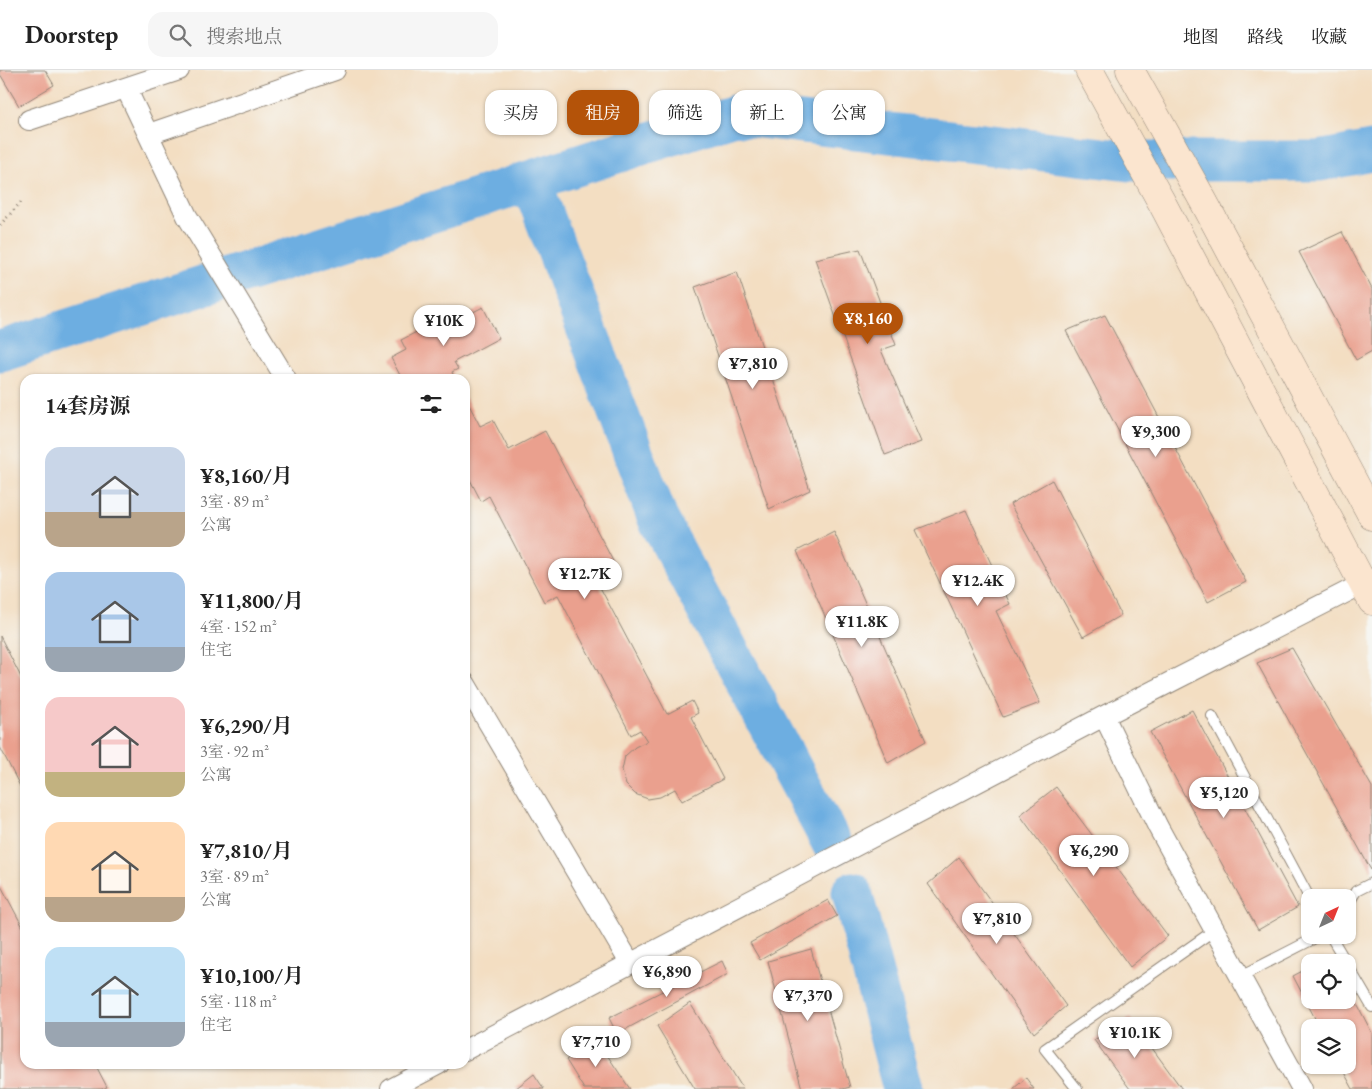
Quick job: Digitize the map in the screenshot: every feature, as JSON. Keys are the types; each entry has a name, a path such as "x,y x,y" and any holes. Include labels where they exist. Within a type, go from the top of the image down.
{"main road":[{"path":"1089,70 1369,588"},
{"path":"1130,70 1204,202 1372,516"}],"street":[{"path":"29,120 179,70"},
{"path":"149,134 335,70"},
{"path":"126,88 187,216 283,374"},
{"path":"470,1047 1104,716 1369,588"},
{"path":"470,691 630,963"},
{"path":"1104,716 1158,827 1216,929 1302,1089"},
{"path":"391,1089 429,1069"}],"lane":[{"path":"1212,716 1305,889"},
{"path":"1356,891 1372,883"},
{"path":"1076,1089 1046,1049 1216,929"},
{"path":"1241,976 1303,944"},
{"path":"1356,979 1372,1007"}],"path":[{"path":"0,225 23,200"}],"building":[{"path":"0,70 45,70 54,85 19,106 0,74"},
{"path":"1342,232 1372,289 1372,351 1356,360 1299,252"},
{"path":"860,249 896,345 881,350 921,442 885,455 815,259"},
{"path":"737,272 810,490 769,509 695,287"},
{"path":"483,307 499,338 454,362 458,369 452,372 453,374 399,374 391,358 406,350 401,340 434,323 438,330"},
{"path":"1105,315 1246,582 1208,602 1066,331"},
{"path":"470,407 480,426 493,420 509,450 545,431 614,563 593,574 667,714 692,701 698,713 691,717 723,779 682,801 675,789 660,797 648,799 635,794 626,785 622,770 625,756 635,747 647,741 640,730 631,735 558,595 544,602 489,496 481,501 470,480"},
{"path":"1052,480 1121,615 1083,637 1010,504"},
{"path":"966,510 1010,604 996,611 1040,703 1003,717 915,530"},
{"path":"834,532 926,741 888,763 797,551"},
{"path":"0,636 20,675 20,786 0,747"},
{"path":"1292,648 1372,787 1371,870 1257,663"},
{"path":"1192,710 1298,907 1258,930 1150,732"},
{"path":"1056,787 1168,936 1130,967 1020,815"},
{"path":"959,857 1066,1006 1034,1033 928,884"},
{"path":"0,884 20,922 20,1069 98,1069 107,1087 102,1089 0,1089"},
{"path":"828,900 837,916 760,960 750,943"},
{"path":"811,949 850,1087 843,1089 802,1089 768,961"},
{"path":"722,961 728,974 617,1034 609,1018"},
{"path":"1301,972 1301,991 1293,976"},
{"path":"1356,1002 1372,1033 1372,1089 1353,1089 1345,1074 1356,1074 1356,1019 1315,1019 1310,1009 1356,1009"},
{"path":"690,1003 743,1089 695,1089 657,1026"},
{"path":"1130,1018 1182,1089 1130,1089 1094,1040"},
{"path":"595,1037 630,1089 584,1089 566,1060"},
{"path":"534,1074 544,1089 515,1089"},
{"path":"1026,1078 1034,1089 1013,1089"}],"waterway":[{"path":"0,351 735,115 1129,161 1319,161 1372,151"},
{"path":"531,181 658,519 833,845"},
{"path":"852,892 903,1089"}]}
